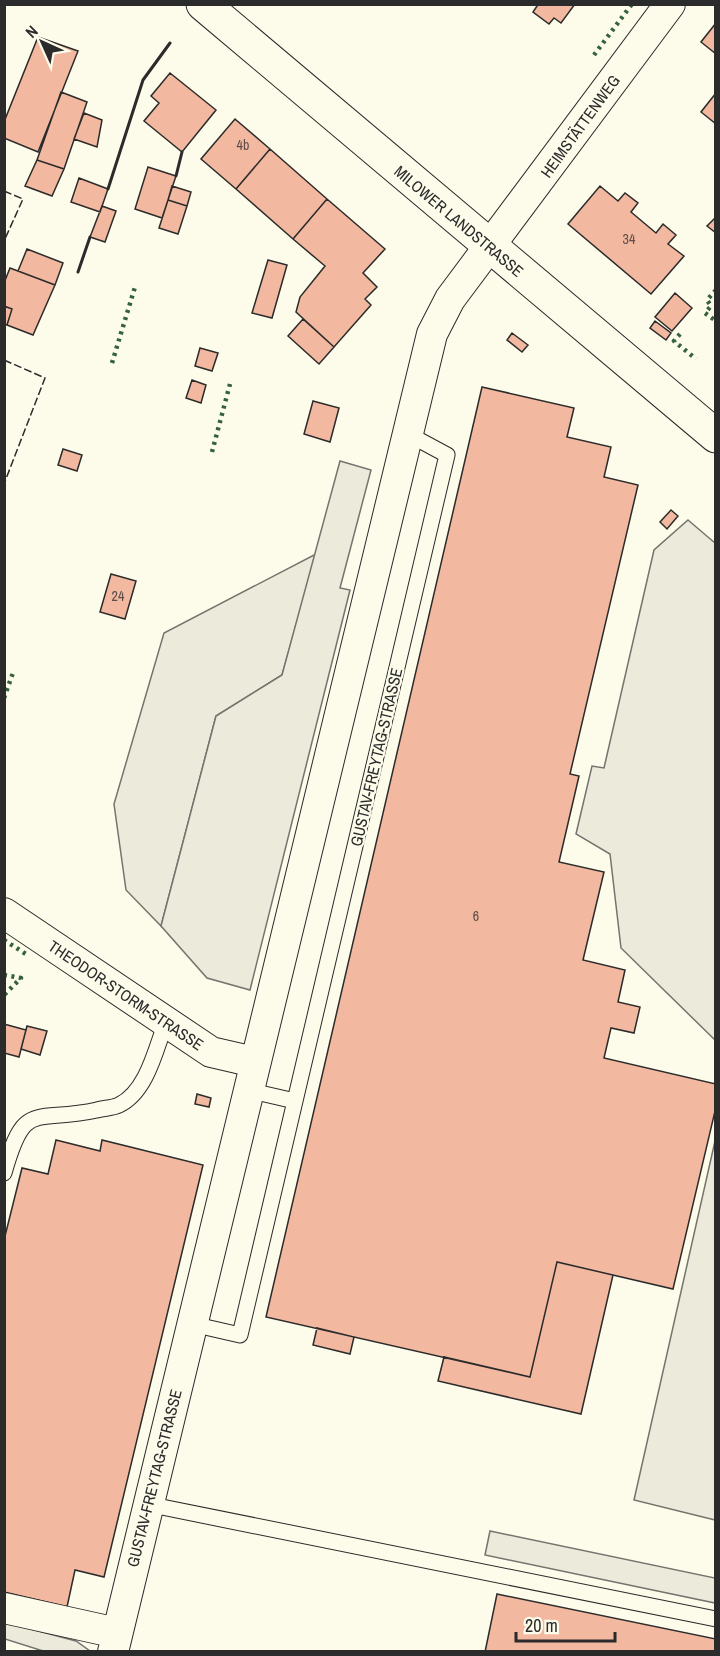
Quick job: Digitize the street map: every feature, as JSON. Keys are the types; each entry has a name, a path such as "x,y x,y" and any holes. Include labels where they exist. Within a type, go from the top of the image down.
{"main road":[{"name":"MILOWER LANDSTRASSE","path":"207,6 489,247 716,436"}],"street":[{"name":"HEIMSTÄTTENWEG","path":"489,247 670,4"},
{"name":"GUSTAV-FREYTAG-STRASSE","path":"4,1608 115,1642 432,334 450,299 489,247"},
{"name":"THEODOR-STORM-STRASSE","path":"4,913 211,1052 251,1076"}],"lane":[{"name":"GUSTAV-FREYTAG-STRASSE","path":"192,1324 240,1335 447,454 408,434"},
{"path":"4,1173 14,1139 26,1122 45,1115 80,1113 120,1104 141,1084 166,1022"},
{"path":"251,1076 295,1101"},
{"path":"147,1504 716,1619"}],"shaded area":[{"path":"340,461 371,470 340,588 350,590 250,990 207,978 161,926 216,716 282,675"},
{"path":"688,520 715,543 715,1040 621,948 610,854 576,834 592,766 604,768 654,550"},
{"path":"316,554 282,675 216,716 161,926 126,890 114,804 164,633"},
{"path":"715,1141 716,1520 634,1500"},
{"path":"490,1531 715,1578 715,1603 485,1555"},
{"path":"4,1622 76,1641 90,1651 43,1651 5,1639"}],"building":[{"path":"535,4 575,4 561,23 554,18 549,24 533,12 537,6"},
{"path":"716,23 716,54 701,42"},
{"path":"38,37 78,51 38,152 4,138 4,122"},
{"path":"170,73 216,110 182,152 144,121 159,103 151,96"},
{"path":"61,92 87,102 64,169 37,160"},
{"path":"716,93 716,124 701,112"},
{"path":"84,113 102,120 97,147 74,139"},
{"path":"235,119 270,149 236,189 201,159"},
{"path":"270,149 327,199 293,239 236,189"},
{"path":"37,160 64,169 52,196 25,186"},
{"path":"148,167 176,176 162,218 135,209"},
{"path":"79,178 108,189 100,212 71,202"},
{"path":"172,186 191,192 187,206 168,200"},
{"path":"600,186 618,201 625,193 638,203 631,212 656,233 663,224 676,235 668,244 684,256 651,294 568,224"},
{"path":"327,199 385,249 363,273 377,287 365,299 371,305 334,347 296,312 300,297 325,266 293,239"},
{"path":"168,200 187,206 178,234 159,228"},
{"path":"102,206 116,211 105,242 90,237"},
{"path":"716,217 716,233 707,226"},
{"path":"27,249 63,263 55,285 18,271"},
{"path":"268,260 287,265 272,318 252,313"},
{"path":"10,268 55,285 33,335 7,325 12,309 4,306 4,283"},
{"path":"675,293 692,308 672,331 655,317"},
{"path":"4,306 12,309 7,325 4,324"},
{"path":"303,319 334,347 319,364 288,336"},
{"path":"655,321 671,333 666,340 650,328"},
{"path":"512,333 528,345 522,352 507,340"},
{"path":"200,348 218,353 212,371 195,366"},
{"path":"192,380 206,385 201,403 186,398"},
{"path":"482,387 574,408 567,437 611,447 604,477 638,485 570,774 579,776 559,862 604,872 583,960 625,970 618,1002 640,1007 634,1033 611,1028 604,1058 716,1084 716,1107 673,1289 557,1262 530,1377 266,1317"},
{"path":"313,401 339,408 330,442 304,434"},
{"path":"63,449 82,455 77,471 58,465"},
{"path":"671,510 678,516 667,529 660,522"},
{"path":"111,574 136,581 125,619 100,612"},
{"path":"4,1024 26,1030 19,1057 4,1053"},
{"path":"27,1026 47,1031 40,1055 21,1049"},
{"path":"197,1094 211,1098 209,1107 195,1104"},
{"path":"56,1140 100,1151 102,1140 203,1165 104,1577 75,1570 67,1607 4,1592 4,1240 22,1168 48,1174"},
{"path":"557,1262 613,1275 581,1414 438,1381 444,1357 530,1377"},
{"path":"317,1328 354,1337 350,1354 313,1345"},
{"path":"497,1594 716,1639 716,1652 485,1652"}],"hedge":[{"path":"594,55 632,4"},
{"path":"112,363 135,287"},
{"path":"716,290 707,300 711,306 705,313 716,321"},
{"path":"680,334 674,341 696,359"},
{"path":"212,452 230,384"},
{"path":"4,698 14,670"},
{"path":"4,940 29,956"},
{"path":"4,975 21,978 4,995"}],"fence":[{"path":"4,191 23,199 4,241"},
{"path":"4,360 45,378 4,484"}],"wall":[{"path":"108,189 143,80 170,43"},
{"path":"176,176 182,152"},
{"path":"78,272 90,237"}]}
